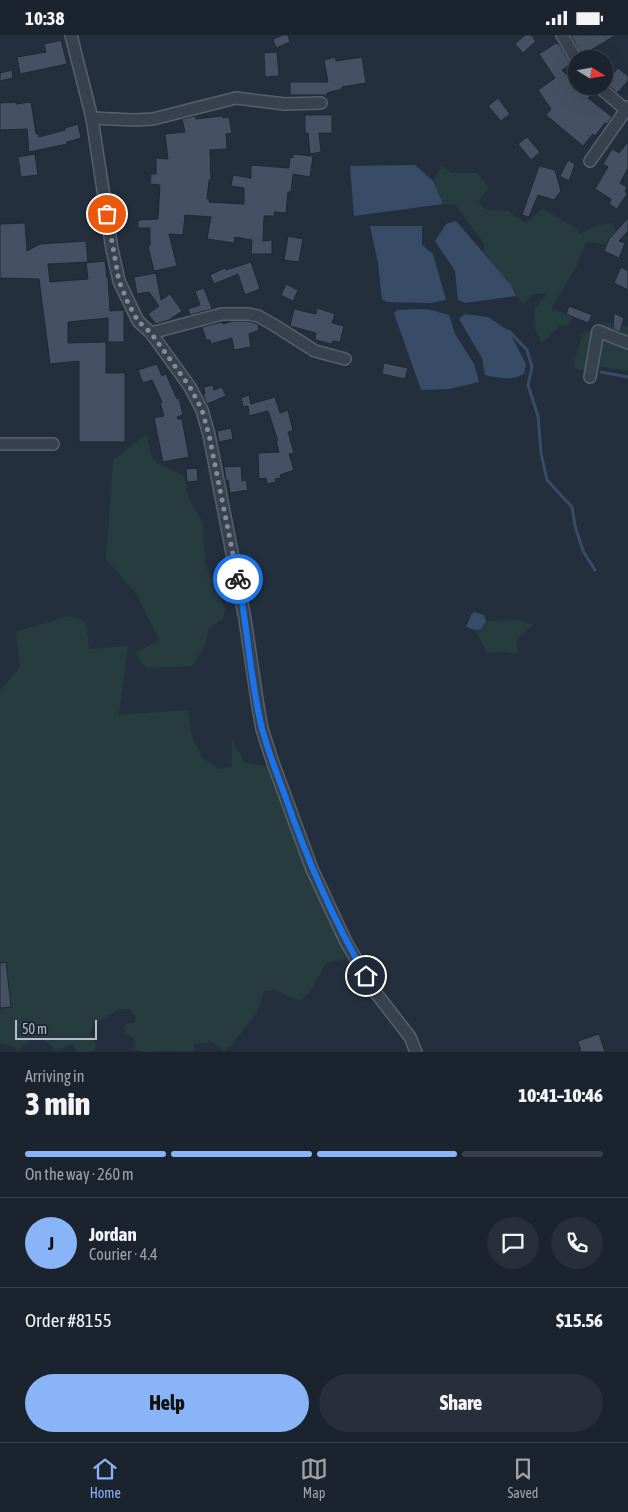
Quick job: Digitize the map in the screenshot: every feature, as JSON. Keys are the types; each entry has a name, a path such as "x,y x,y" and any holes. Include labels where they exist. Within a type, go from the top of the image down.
{"street":[{"path":"71,35 92,118 112,249 119,281 138,321 151,333 190,387 202,410 209,435 246,619 251,667 262,729 312,869 346,942 376,993 410,1037 416,1052"},
{"path":"562,35 571,50"},
{"path":"590,161 627,109 609,95"},
{"path":"92,118 153,119 236,98 285,104 321,103"},
{"path":"151,333 222,314 249,314 266,321 315,351 345,359"},
{"path":"590,377 598,331 628,343"},
{"path":"0,444 53,444"}],"green space":[{"path":"442,166 451,173 477,173 489,188 478,201 485,209 508,211 526,223 542,209 573,226 580,234 598,225 613,223 617,235 607,245 586,242 577,265 551,309 574,316 568,325 559,326 542,343 535,329 534,310 547,294 533,294 523,304 516,296 511,285 483,252 484,244 456,205 443,204 433,181"},
{"path":"604,322 628,327 628,371 601,367 580,371 573,366 582,335"},
{"path":"147,434 151,455 158,464 184,476 188,497 203,523 205,564 225,609 223,619 209,628 205,646 192,666 146,668 135,653 159,640 137,595 106,559 113,460"},
{"path":"68,616 86,622 89,649 128,646 119,715 188,710 192,736 202,758 219,769 232,767 232,739 245,763 266,766 324,912 346,959 326,963 312,989 300,1001 275,990 264,991 257,1012 232,1045 224,1050 212,1042 194,1044 194,1051 143,1052 134,1050 135,1039 127,1034 124,1028 126,1024 134,1023 136,1018 130,1009 119,1009 92,1025 90,1035 97,1046 92,1052 77,1052 73,1044 56,1050 40,1037 29,1041 18,1050 15,1047 0,1043 0,690 20,667 16,632"},
{"path":"521,620 533,625 517,639 517,654 504,652 487,653 475,630 481,629 486,621"}],"water":[{"path":"415,165 433,181 443,204 354,216 350,166"},
{"path":"456,221 511,285 516,296 465,303 458,300 455,271 435,241 446,224"},
{"path":"370,226 422,226 422,245 433,254 446,300 431,303 387,302 382,299 378,263"},
{"path":"427,309 449,315 455,334 474,364 479,382 449,389 421,390 394,313 397,310"},
{"path":"465,314 488,317 509,331 526,364 524,374 509,378 485,375 482,358 459,319"},
{"path":"474,612 484,615 486,621 481,629 475,630 466,627"}],"building":[{"path":"288,35 290,42 276,48 273,39"},
{"path":"525,35 531,35 536,41 523,53 515,44"},
{"path":"571,35 616,35 591,50 578,50"},
{"path":"61,40 67,64 20,74 17,57 46,52 44,44"},
{"path":"558,43 568,59 568,66 562,70 568,76 568,95 592,95 588,98 612,117 583,146 546,115 551,109 538,90 555,78 539,54"},
{"path":"277,52 279,76 265,77 264,53"},
{"path":"335,57 336,61 362,57 366,83 342,87 342,89 327,93 328,95 290,95 290,82 328,82 324,60"},
{"path":"618,68 628,76 628,81 617,93 613,89 613,73"},
{"path":"12,70 13,78 0,81 0,73"},
{"path":"498,98 510,114 501,121 488,106"},
{"path":"16,102 16,104 31,102 36,134 39,134 39,137 65,130 65,128 78,124 81,138 67,142 67,144 29,152 27,129 0,130 0,103"},
{"path":"305,115 332,115 332,133 319,133 321,152 310,154 308,133 305,133"},
{"path":"195,116 196,119 229,117 232,133 226,134 227,149 210,150 211,180 209,180 207,199 209,199 209,202 244,204 244,188 231,186 233,175 251,178 251,165 289,168 290,157 293,158 293,154 313,156 310,177 293,174 291,192 288,192 286,213 274,212 275,216 264,216 263,241 272,240 272,254 251,254 252,240 235,237 234,243 207,239 211,217 185,215 183,235 169,234 177,266 154,271 148,246 150,246 150,228 138,228 138,220 158,219 160,185 150,184 151,174 156,174 156,158 168,159 165,134 185,132 182,119"},
{"path":"527,137 540,152 531,160 518,144"},
{"path":"628,142 628,168 620,183 627,187 625,191 627,194 617,209 609,204 611,199 595,189 608,167 603,164 612,149 619,153"},
{"path":"35,154 38,175 21,177 18,157"},
{"path":"568,160 575,164 569,181 560,176"},
{"path":"539,166 555,170 561,191 554,200 538,195 529,217 522,215"},
{"path":"628,218 628,231 619,241 625,243 619,258 604,251 609,239"},
{"path":"25,223 27,251 40,244 86,241 88,262 48,264 50,282 88,279 86,263 105,261 110,311 124,310 124,342 108,342 108,318 68,322 68,343 106,342 106,373 125,373 125,442 79,442 79,361 50,364 39,279 0,278 0,224"},
{"path":"288,236 303,239 299,262 284,260"},
{"path":"251,262 260,289 245,295 238,274 214,284 210,275 225,268 226,270"},
{"path":"621,267 628,271 628,290 614,283"},
{"path":"156,273 161,300 170,294 182,311 169,320 156,324 148,314 159,306 149,292 137,294 134,277"},
{"path":"286,284 298,290 293,301 281,295"},
{"path":"204,288 212,309 190,315 188,309 200,305 195,291"},
{"path":"569,306 592,315 588,323 566,314"},
{"path":"317,308 335,314 332,323 344,326 340,342 333,341 332,344 315,340 316,333 290,326 294,309 316,314"},
{"path":"614,313 624,318 620,332 613,329"},
{"path":"233,321 248,321 258,324 259,330 249,334 251,347 234,350 232,338 211,344 210,340 206,340 202,327"},
{"path":"384,363 408,368 405,379 382,374"},
{"path":"157,364 162,376 166,374 177,399 179,398 183,415 177,417 182,419 189,457 163,462 154,418 164,416 160,403 162,402 152,380 143,383 138,370"},
{"path":"213,385 214,390 222,387 226,396 207,404 203,395 205,394 204,387"},
{"path":"249,395 251,404 275,397 280,413 288,410 293,431 288,432 294,453 289,454 294,470 280,475 281,478 275,479 276,482 267,484 266,478 259,479 258,453 279,452 276,441 278,441 268,411 249,416 248,406 243,407 241,398"},
{"path":"231,428 233,439 219,442 217,431"},
{"path":"241,466 242,481 246,480 248,490 230,493 224,467"},
{"path":"197,468 198,481 187,482 186,469"},
{"path":"6,962 11,1007 0,1008 0,963"},
{"path":"599,1034 605,1052 581,1052 578,1041"}],"waterway":[{"path":"509,331 527,350 532,367 528,385 538,416 541,453 547,480 572,507 575,526 583,551 595,570"},
{"path":"601,372 628,377"}],"way so far":[{"path":"107,214 119,281 128,303 138,321 151,333 190,387 202,410 209,435 238,579"}],"route":[{"path":"238,579 246,619 251,667 262,729 312,869 346,942 366,976"}]}
